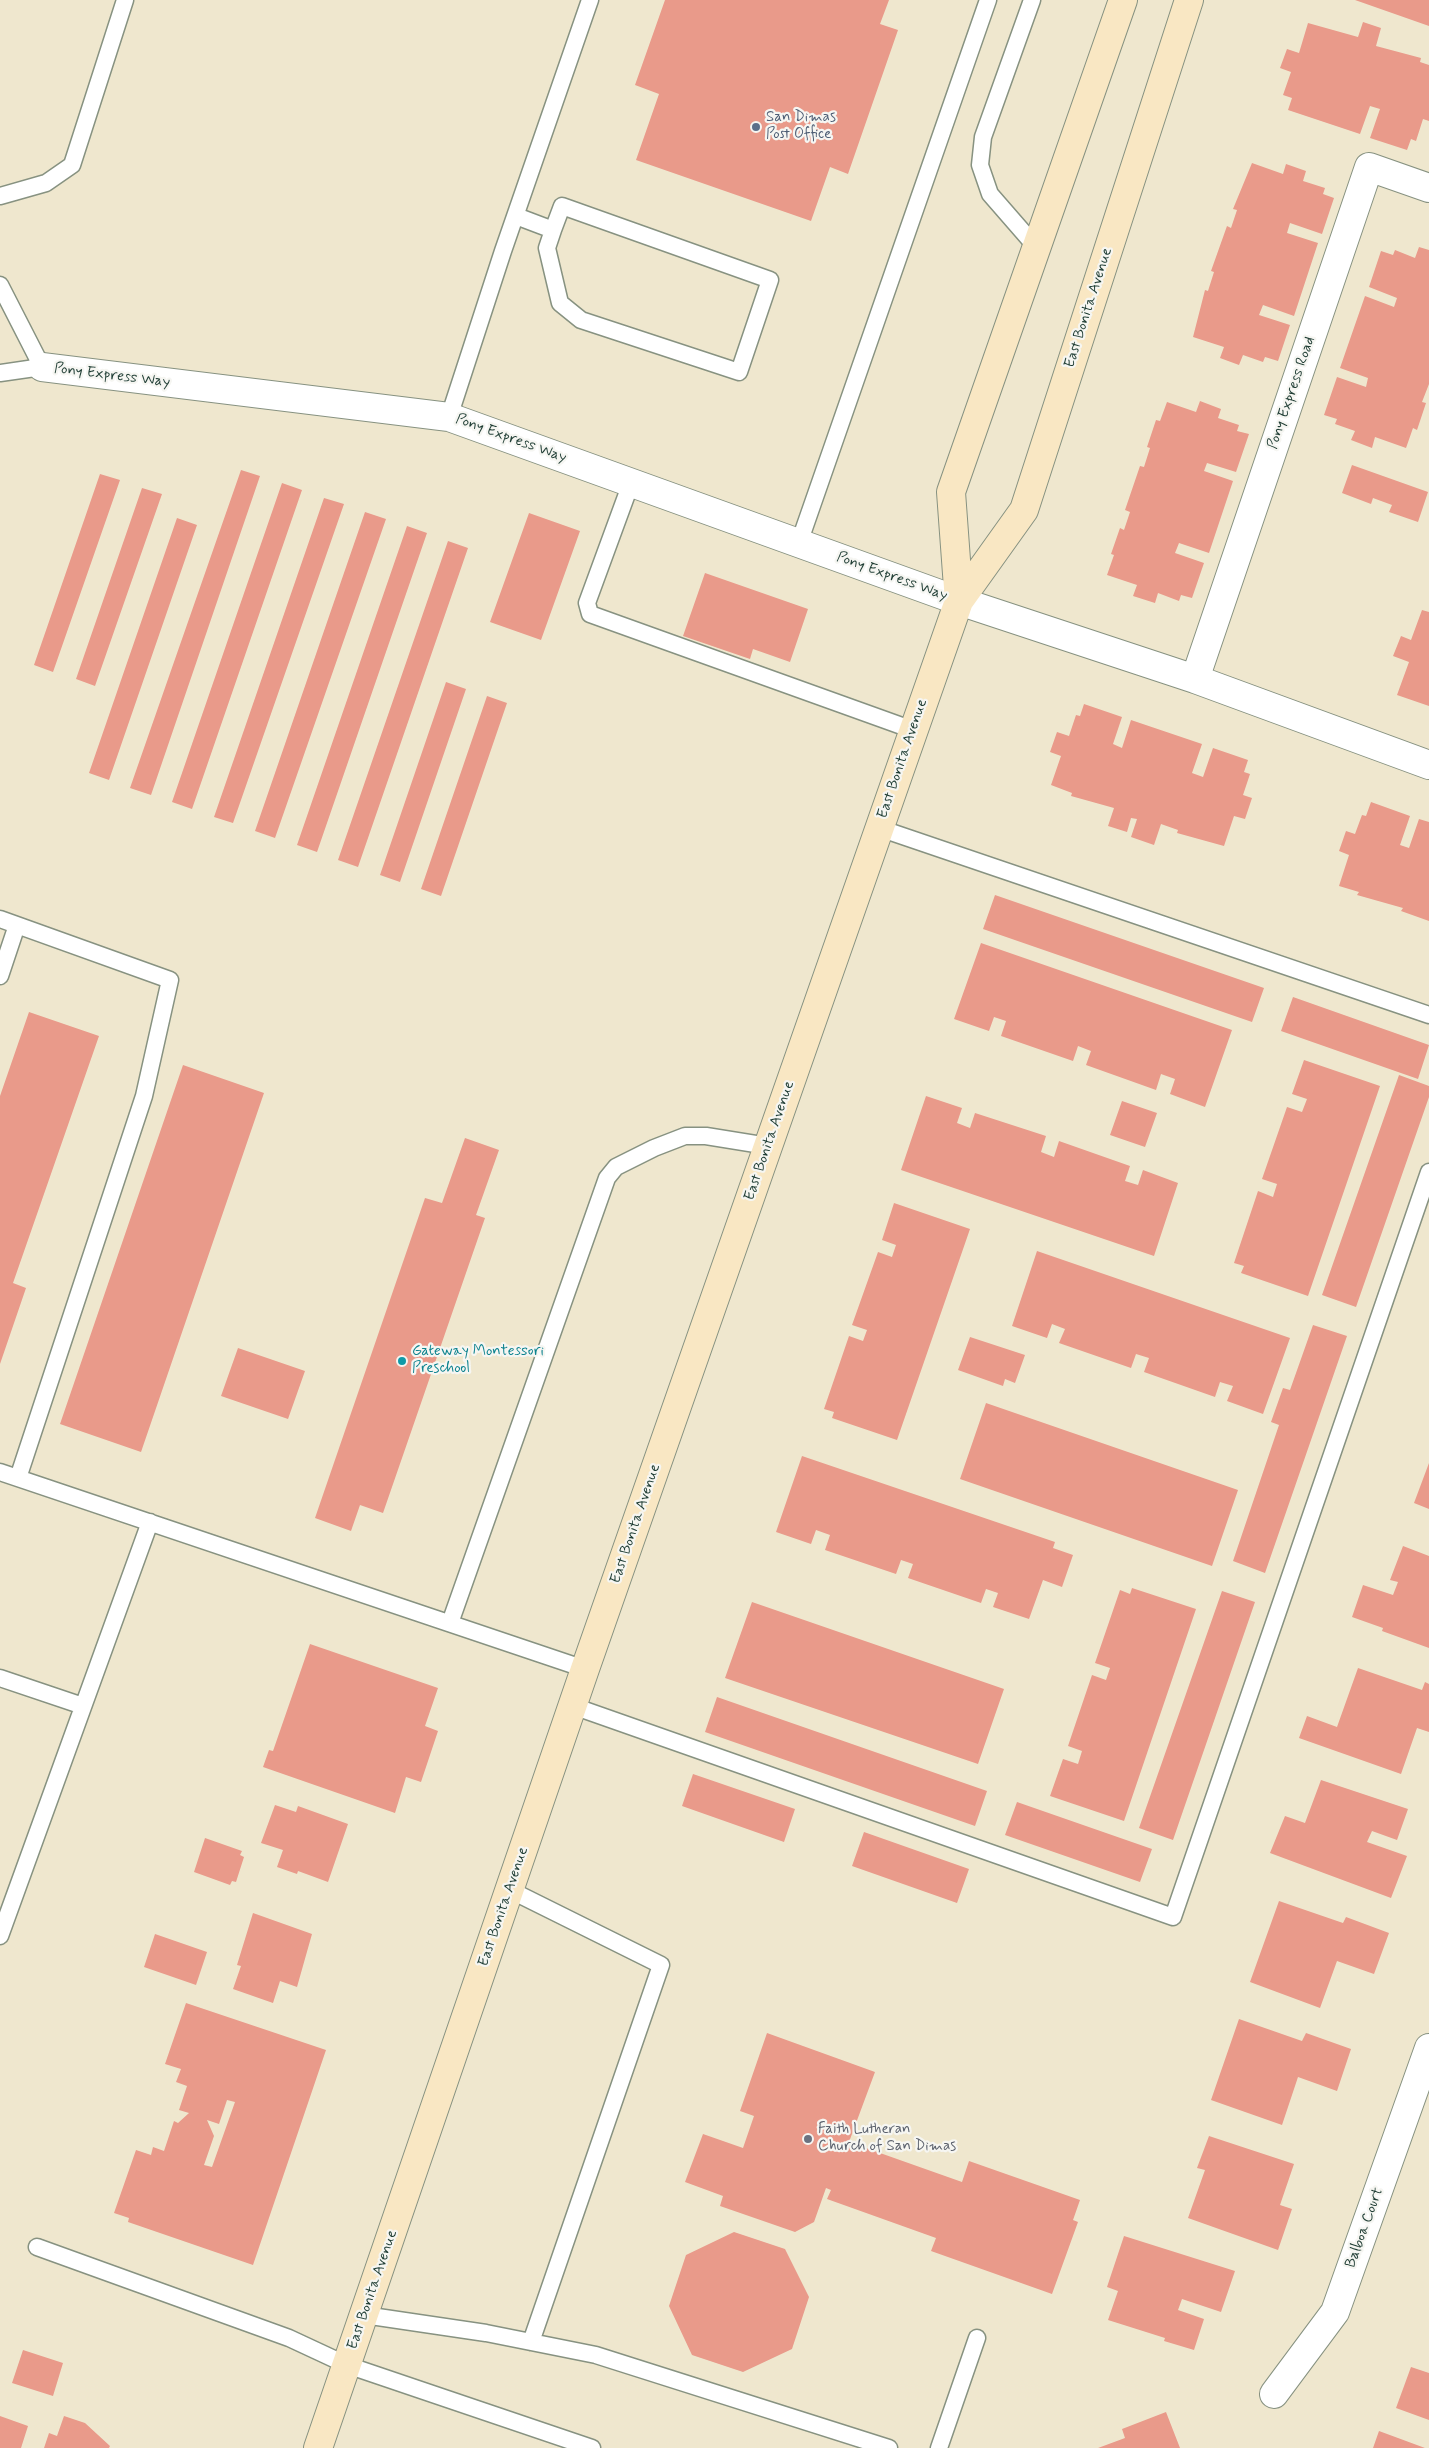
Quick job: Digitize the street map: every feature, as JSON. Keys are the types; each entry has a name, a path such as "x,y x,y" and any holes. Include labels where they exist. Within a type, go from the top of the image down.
{"main road":[{"name":"East Bonita Avenue","path":"958,601 951,492 1123,0"},
{"name":"East Bonita Avenue","path":"318,2448 585,1669 958,601 1024,510 1189,0"}],"street":[{"name":"Pony Express Road","path":"1195,679 1369,167 1429,188"},
{"name":"Pony Express Way","path":"42,367 449,417 958,601"},
{"path":"958,601 1195,679 1429,765"},
{"name":"Balboa Court","path":"1274,2394 1334,2312 1429,2048"}],"lane":[{"path":"0,196 46,183 72,165 124,0"},
{"path":"449,417 590,0"},
{"path":"799,543 988,0"},
{"path":"1032,0 983,137 980,165 990,194 1037,248"},
{"path":"562,206 770,280 739,372 581,320 560,302 547,248 554,230 562,206"},
{"path":"516,216 554,230"},
{"path":"0,285 42,367 0,373"},
{"path":"631,483 587,603 590,614 913,730"},
{"path":"879,828 1429,1015"},
{"path":"0,919 170,980 144,1096 18,1478"},
{"path":"0,976 17,925"},
{"path":"450,1623 607,1178 616,1167 654,1148 686,1136 706,1136 768,1146"},
{"path":"573,1706 1173,1917 1429,1172"},
{"path":"0,1472 585,1669"},
{"path":"0,1936 150,1522"},
{"path":"0,1678 83,1706"},
{"path":"510,1890 661,1965 531,2342"},
{"path":"37,2247 289,2338 347,2365 591,2447"},
{"path":"364,2315 531,2342 596,2355 889,2448"},
{"path":"939,2448 977,2338"}],"building":[{"name":"San Dimas Post Office","path":"665,0 889,0 880,24 898,30 848,174 830,167 811,221 636,160 659,94 635,85"},
{"path":"1355,0 1429,0 1429,26"},
{"path":"1363,22 1381,28 1376,46 1421,58 1420,62 1429,65 1429,121 1423,119 1416,141 1411,139 1407,150 1370,138 1380,109 1370,106 1360,134 1288,110 1292,98 1283,95 1291,72 1280,68 1287,49 1299,53 1308,23 1358,37"},
{"path":"1252,163 1283,174 1286,164 1306,171 1303,181 1325,188 1323,194 1334,198 1322,234 1290,223 1287,233 1318,243 1294,316 1263,305 1259,315 1290,325 1278,361 1265,357 1263,362 1243,355 1239,365 1220,358 1224,347 1193,337 1205,290 1208,291 1214,272 1211,271 1227,226 1231,228 1237,210 1233,209"},
{"path":"1419,247 1429,250 1429,384 1422,402 1426,403 1417,430 1413,428 1406,448 1375,437 1372,448 1351,440 1355,431 1335,424 1337,419 1324,415 1337,377 1366,387 1368,378 1340,368 1365,296 1394,307 1397,298 1369,287 1381,251 1393,255 1395,250 1415,258"},
{"path":"1200,401 1221,409 1218,418 1239,425 1237,431 1249,434 1236,472 1207,463 1204,471 1233,481 1209,553 1179,543 1175,553 1204,563 1192,598 1181,595 1179,601 1158,593 1155,603 1133,596 1137,585 1107,575 1114,555 1111,554 1120,528 1124,530 1130,512 1125,510 1140,466 1144,467 1150,448 1147,447 1156,420 1160,421 1167,402 1196,412"},
{"path":"1352,465 1428,492 1418,522 1389,512 1392,505 1373,498 1371,504 1342,493"},
{"path":"241,470 260,476 151,795 130,788"},
{"path":"100,474 120,480 53,672 34,665"},
{"path":"282,483 302,490 192,809 172,802"},
{"path":"142,488 162,494 95,686 76,679"},
{"path":"324,498 344,504 233,823 214,817"},
{"path":"365,512 386,519 275,838 255,831"},
{"path":"529,513 580,531 541,640 490,622"},
{"path":"177,518 197,525 109,780 89,773"},
{"path":"407,526 427,533 317,852 297,845"},
{"path":"448,541 468,548 358,867 338,860"},
{"path":"705,573 808,609 790,662 753,649 750,659 683,636"},
{"path":"1422,610 1429,612 1429,706 1397,695 1409,662 1393,656 1401,636 1411,640"},
{"path":"446,682 466,689 400,882 380,875"},
{"path":"487,696 507,703 441,896 421,889"},
{"path":"1084,704 1122,717 1113,744 1122,748 1131,720 1202,744 1192,773 1203,777 1213,748 1248,760 1244,772 1250,774 1243,795 1252,798 1245,819 1234,816 1224,846 1177,833 1178,830 1161,824 1154,845 1131,837 1137,819 1131,818 1127,832 1108,826 1114,808 1071,796 1072,793 1051,785 1061,756 1050,752 1057,732 1069,736 1076,715 1080,716"},
{"path":"1371,802 1410,816 1400,845 1409,848 1419,819 1429,822 1429,921 1401,911 1403,908 1357,895 1359,892 1339,886 1349,855 1339,851 1346,831 1355,834 1362,815 1366,816"},
{"path":"995,895 1264,988 1252,1022 983,929"},
{"path":"981,943 1232,1030 1205,1107 1170,1094 1175,1079 1161,1074 1156,1090 1086,1065 1091,1051 1078,1046 1073,1061 1001,1036 1006,1021 994,1017 989,1031 954,1019"},
{"path":"1293,997 1429,1045 1418,1079 1281,1031"},
{"path":"29,1012 99,1036 13,1283 26,1288 0,1364 0,1096"},
{"path":"1304,1060 1380,1086 1308,1296 1241,1273 1244,1266 1234,1263 1258,1191 1273,1197 1277,1184 1262,1179 1287,1107 1302,1112 1307,1099 1292,1094"},
{"path":"183,1065 264,1093 141,1452 60,1424"},
{"path":"1399,1075 1429,1086 1429,1097 1356,1307 1322,1295"},
{"path":"926,1096 962,1108 957,1123 970,1128 975,1113 1046,1136 1041,1152 1054,1157 1059,1141 1130,1166 1125,1181 1138,1185 1143,1170 1178,1183 1154,1256 901,1170"},
{"path":"1122,1101 1157,1113 1145,1147 1110,1135"},
{"name":"Gateway Montessori Preschool","path":"465,1138 499,1150 476,1215 485,1218 383,1513 360,1505 351,1531 315,1518 425,1198 442,1203"},
{"path":"894,1203 970,1229 897,1440 832,1418 834,1412 824,1409 849,1336 863,1341 867,1330 852,1325 878,1252 892,1257 896,1245 882,1240"},
{"path":"1037,1251 1290,1338 1263,1414 1227,1401 1233,1386 1220,1382 1215,1397 1144,1372 1149,1358 1136,1354 1131,1368 1059,1343 1065,1329 1052,1324 1047,1338 1012,1326"},
{"path":"1313,1325 1347,1336 1265,1573 1233,1561 1279,1425 1271,1422 1283,1388 1290,1390"},
{"path":"970,1337 1025,1355 1015,1383 1005,1379 1003,1386 958,1370"},
{"path":"238,1348 305,1371 288,1419 221,1396"},
{"path":"986,1403 1238,1490 1212,1566 960,1479"},
{"path":"802,1456 1055,1542 1053,1548 1073,1555 1062,1587 1043,1580 1029,1619 993,1607 998,1593 986,1589 981,1603 908,1578 913,1564 901,1560 896,1574 825,1550 830,1535 816,1530 811,1544 776,1532"},
{"path":"1429,1463 1429,1509 1414,1503"},
{"path":"1403,1546 1429,1556 1429,1648 1382,1631 1383,1628 1352,1617 1363,1585 1393,1595 1398,1582 1390,1580"},
{"path":"1132,1588 1196,1609 1124,1821 1050,1796 1063,1759 1078,1764 1082,1751 1068,1746 1092,1675 1106,1680 1110,1668 1095,1663 1120,1590 1130,1594"},
{"path":"1222,1591 1255,1602 1173,1840 1139,1828"},
{"path":"752,1602 1004,1689 978,1764 725,1678"},
{"path":"310,1644 438,1688 425,1726 438,1731 421,1782 406,1777 395,1813 263,1767 269,1750 273,1751"},
{"path":"1358,1668 1422,1690 1425,1682 1429,1684 1429,1732 1417,1728 1401,1774 1299,1738 1307,1716 1337,1727"},
{"path":"717,1697 987,1791 975,1826 705,1732"},
{"path":"693,1774 795,1809 784,1842 682,1806"},
{"path":"1321,1780 1408,1809 1397,1840 1372,1831 1367,1842 1407,1856 1391,1898 1270,1853 1285,1816 1305,1823"},
{"path":"1017,1802 1152,1849 1140,1882 1005,1835"},
{"path":"275,1805 296,1812 298,1806 348,1824 328,1882 298,1871 297,1874 277,1867 283,1850 261,1843"},
{"path":"864,1832 969,1869 957,1903 852,1866"},
{"path":"205,1838 242,1851 240,1855 244,1857 236,1882 232,1881 230,1885 194,1872"},
{"path":"1279,1901 1343,1923 1346,1917 1389,1933 1374,1974 1337,1961 1320,2008 1250,1982"},
{"path":"253,1913 312,1934 297,1987 280,1981 273,2003 233,1989 241,1966 237,1965"},
{"path":"155,1934 207,1952 196,1985 144,1967"},
{"path":"186,2003 326,2050 253,2265 128,2222 129,2218 114,2213 136,2150 151,2155 153,2147 164,2151 174,2121 178,2123 189,2113 179,2110 187,2086 176,2082 181,2069 165,2064","holes":["227,2100 235,2102 212,2167 204,2165 214,2136 207,2120 219,2124"]},
{"path":"1239,2019 1302,2041 1306,2033 1351,2049 1337,2091 1298,2077 1282,2125 1211,2100"},
{"path":"767,2033 875,2072 849,2142 962,2182 969,2161 1080,2200 1073,2220 1078,2222 1052,2294 931,2251 936,2238 827,2199 831,2190 826,2188 814,2222 795,2232 720,2206 723,2196 685,2182 703,2134 743,2148 754,2116 740,2111"},
{"path":"1209,2136 1294,2164 1280,2205 1292,2209 1278,2250 1188,2218 1205,2170 1197,2168"},
{"path":"734,2232 785,2249 809,2297 792,2349 743,2372 692,2355 669,2306 686,2255"},
{"path":"1124,2236 1235,2271 1221,2312 1182,2299 1178,2310 1204,2319 1194,2350 1164,2341 1165,2338 1108,2320 1118,2291 1107,2287"},
{"path":"23,2350 63,2363 53,2396 12,2383"},
{"path":"1411,2367 1429,2373 1429,2420 1396,2408"},
{"path":"1166,2412 1180,2448 1098,2448 1125,2438 1122,2429"},
{"path":"0,2416 28,2426 21,2448 0,2448"},
{"path":"64,2416 85,2423 110,2446 109,2448 44,2448 49,2433 57,2436"},
{"path":"1379,2431 1425,2448 1373,2448"}],"place":[{"name":"San Dimas Post Office","path":"756,127"},
{"name":"Gateway Montessori Preschool","path":"402,1361"},
{"name":"Faith Lutheran Church of San Dimas","path":"808,2139"}]}
